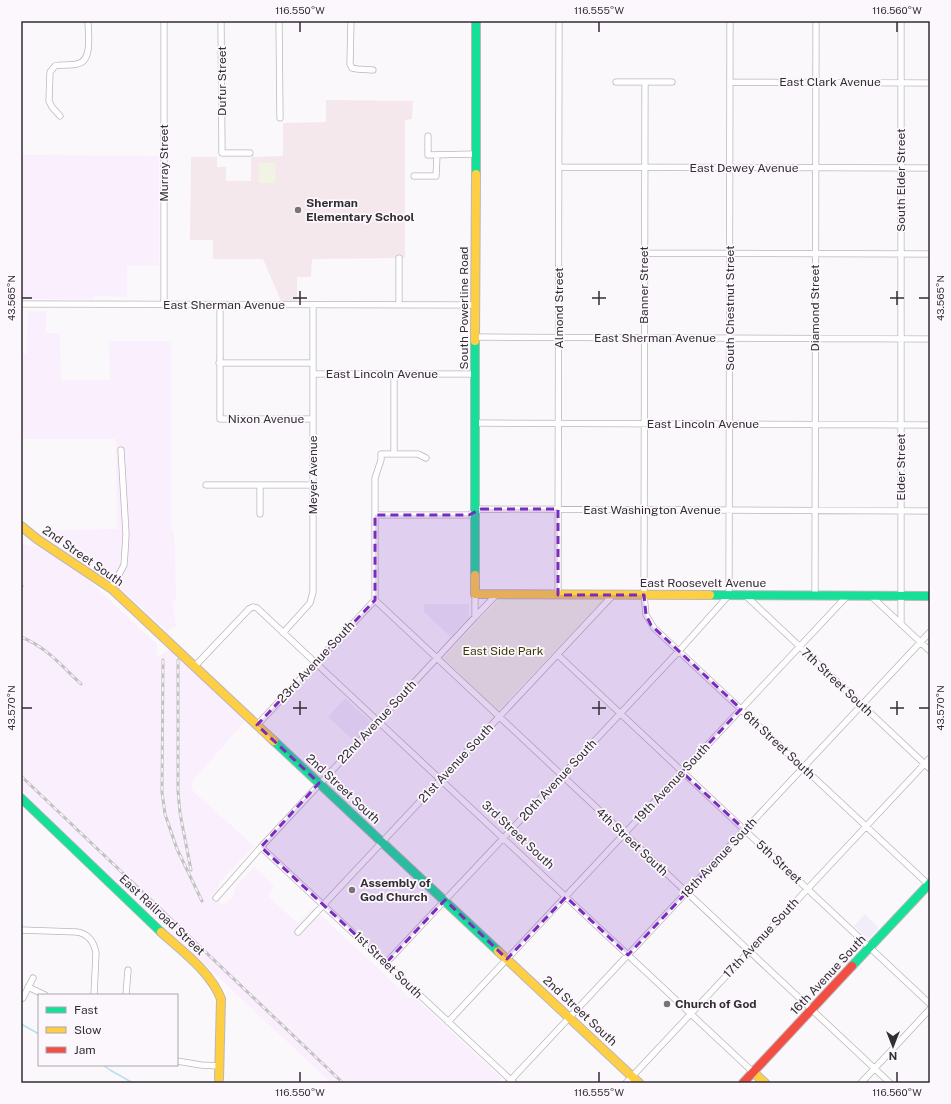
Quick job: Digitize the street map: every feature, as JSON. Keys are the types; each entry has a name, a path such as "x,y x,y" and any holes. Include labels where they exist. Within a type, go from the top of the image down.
{"street":[{"path":"60,116 49,101 50,72 54,66 81,63 86,59 88,50 88,21"},
{"name":"Murray Street","path":"164,21 164,305"},
{"name":"Dufur Street","path":"221,21 222,153 250,153"},
{"path":"279,21 280,118"},
{"path":"350,21 350,64 352,68 373,70"},
{"name":"South Powerline Road","path":"475,594 476,21"},
{"name":"Almond Street","path":"558,595 559,21"},
{"name":"South Chestnut Street","path":"729,595 730,21"},
{"name":"Diamond Street","path":"815,596 816,21"},
{"name":"South Elder Street","path":"901,21 901,339"},
{"path":"616,82 672,82"},
{"name":"Banner Street","path":"644,595 645,82"},
{"name":"East Clark Avenue","path":"730,82 930,83"},
{"path":"428,136 428,155 476,154"},
{"path":"414,176 436,176 437,155"},
{"name":"East Dewey Avenue","path":"559,167 930,168"},
{"path":"644,253 930,254"},
{"path":"399,258 399,305"},
{"name":"East Sherman Avenue","path":"21,304 220,306 476,305"},
{"path":"219,363 220,306"},
{"name":"Meyer Avenue","path":"283,633 303,611 312,597 313,306"},
{"name":"East Sherman Avenue","path":"476,337 930,339"},
{"name":"Elder Street","path":"901,339 901,624"},
{"name":"East Lincoln Avenue","path":"219,363 313,363"},
{"name":"Nixon Avenue","path":"219,363 220,419 313,419"},
{"name":"East Lincoln Avenue","path":"313,374 476,374"},
{"path":"394,374 394,454"},
{"name":"East Lincoln Avenue","path":"476,423 930,425"},
{"path":"111,587 124,565 126,534 121,450"},
{"path":"375,600 375,478 381,460 381,454 418,454 426,458"},
{"path":"206,485 313,485"},
{"path":"260,485 260,514"},
{"name":"East Washington Avenue","path":"375,515 469,515 481,509 930,511"},
{"name":"2nd Street South","path":"21,526 37,539 111,587 639,1083"},
{"path":"475,594 475,618"},
{"name":"East Roosevelt Avenue","path":"475,594 930,596"},
{"name":"22nd Avenue South","path":"216,898 320,783 497,594"},
{"name":"21st Avenue South","path":"298,932 613,595"},
{"name":"6th Street South","path":"644,595 645,610 649,622 930,885"},
{"name":"20th Avenue South","path":"386,963 679,651 729,595"},
{"name":"7th Street South","path":"745,595 930,769"},
{"name":"19th Avenue South","path":"448,1022 847,596"},
{"path":"871,596 930,652"},
{"name":"4th Street South","path":"375,600 890,1083"},
{"name":"23rd Avenue South","path":"258,725 375,600"},
{"name":"3rd Street South","path":"195,666 249,609 253,607 257,608 765,1083"},
{"name":"18th Avenue South","path":"511,1082 930,632"},
{"name":"5th Street","path":"558,654 930,1004"},
{"name":"17th Avenue South","path":"626,1083 930,758"},
{"name":"East Railroad Street","path":"21,798 214,983 221,999 219,1081"},
{"name":"1st Street South","path":"261,847 511,1082"},
{"name":"16th Avenue South","path":"743,1083 930,885"},
{"path":"21,930 77,932 82,933 90,939 96,953 94,994"},
{"path":"126,994 128,970"},
{"path":"23,998 33,978"},
{"path":"28,987 43,994"},
{"path":"861,1083 930,1009"},
{"path":"178,1061 219,1066"}],"highlighted area":[{"path":"481,509 558,509 558,595 644,595 646,615 651,625 741,709 682,772 745,830 628,955 566,897 507,959 445,900 386,963 261,847 319,783 257,725 375,600 375,515 469,515"}],"shaded area":[{"name":"Sherman Elementary School","path":"326,100 413,101 412,119 405,120 405,258 312,259 311,277 297,277 297,301 281,301 263,259 213,259 213,240 190,240 191,157 217,157 217,167 226,167 226,181 251,181 251,157 283,156 283,123 326,122"},
{"path":"21,155 159,156 159,266 127,266 127,297 93,296 93,299 21,299"},
{"path":"28,311 46,311 46,333 60,333 61,380 110,380 109,341 171,341 171,530 173,531 175,545 176,600 172,601 176,626 167,631 110,579 48,535 55,530 117,529 116,439 21,439 21,354 27,353"},
{"path":"21,540 26,545 43,548 84,576 157,644 157,657 171,649 246,720 191,783 193,791 254,846 219,883 221,906 233,897 236,886 254,867 274,886 268,896 296,922 299,922 313,908 410,998 413,996 502,1079 498,1083 331,1083 21,792"},
{"path":"424,604 469,604 469,617 451,637 424,612"},
{"path":"345,698 371,722 354,741 328,717"},
{"path":"865,914 879,928 868,939 854,926"}],"green space":[{"path":"259,163 276,163 275,183 259,183"},
{"name":"East Side Park","path":"499,599 604,600 498,711 443,658"}],"waterway":[{"path":"21,1024 38,1033"},
{"path":"104,1066 133,1083"}],"railway":[{"path":"21,637 46,651 81,684"},
{"path":"163,660 162,792 165,814 177,849 202,901"},
{"path":"178,660 178,791 180,813 191,870"},
{"path":"21,776 343,1083"}],"traffic: fast":[{"path":"476,21 476,174"},
{"path":"475,341 475,575"},
{"path":"710,595 930,596"},
{"path":"274,741 498,951"},
{"path":"21,798 161,932"},
{"path":"852,966 930,883"}],"traffic: slow":[{"path":"475,341 476,174"},
{"path":"21,526 37,539 112,589 274,741"},
{"path":"475,575 475,594 710,595"},
{"path":"161,932 195,962 210,980 221,999 219,1079"},
{"path":"498,951 639,1083"},
{"path":"753,1072 765,1083"}],"traffic: jam":[{"path":"743,1083 852,966"}],"place":[{"name":"Sherman Elementary School","path":"298,210"},
{"name":"Assembly of God Church","path":"352,890"},
{"name":"Church of God","path":"667,1004"}]}
